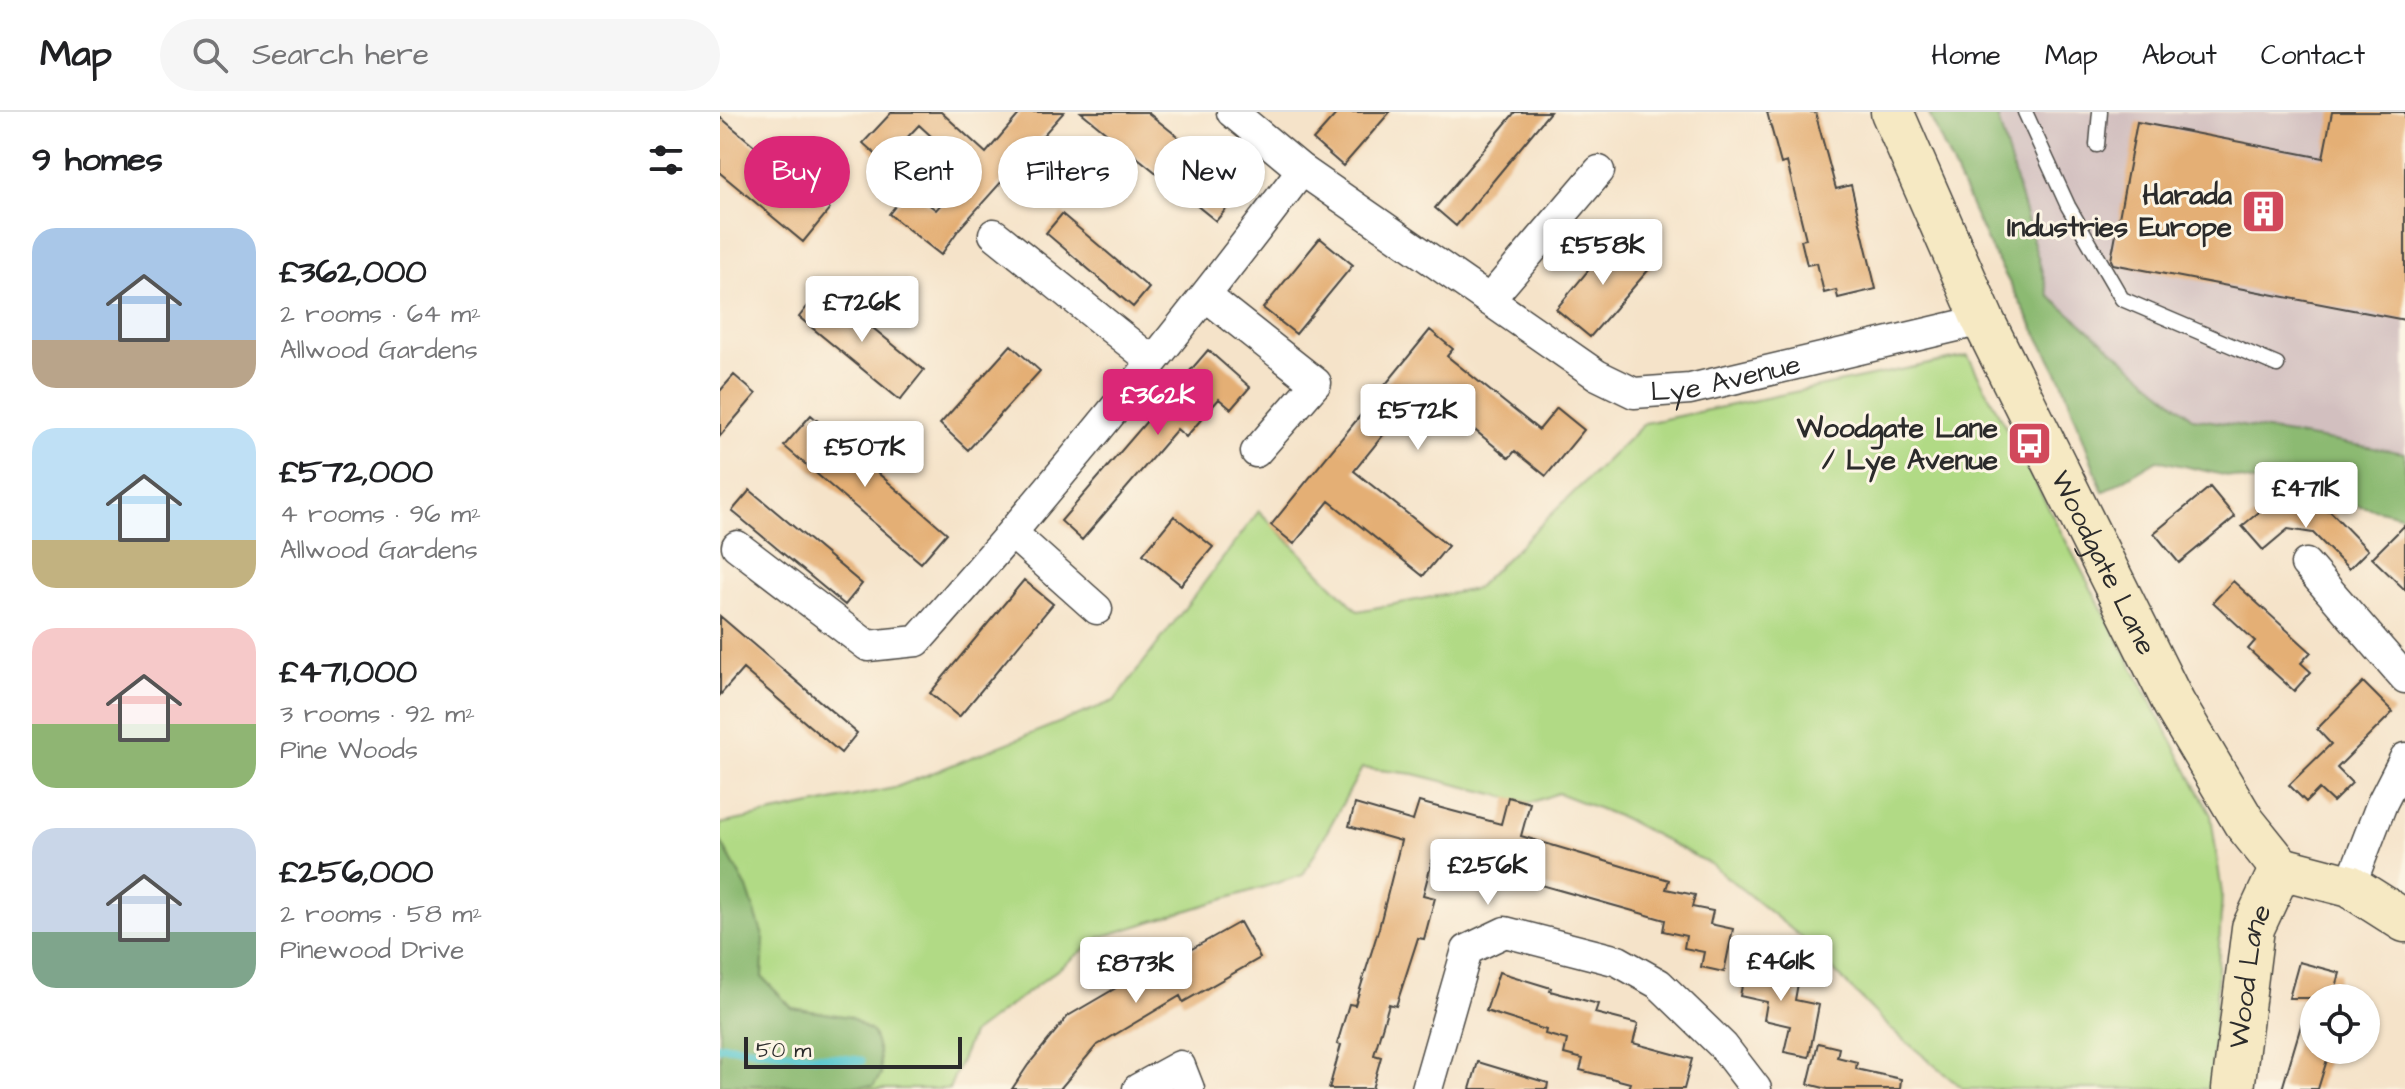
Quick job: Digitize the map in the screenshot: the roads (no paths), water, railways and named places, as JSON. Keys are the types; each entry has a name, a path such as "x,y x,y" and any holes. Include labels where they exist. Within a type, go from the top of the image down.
{"street":[{"name":"Lye Avenue","path":"1232,112 1302,170 1597,375 1634,393 1690,389 1983,320"},
{"name":"Woodgate Lane","path":"1892,112 1983,320 2174,704 2244,822 2281,868"},
{"path":"737,546 868,646 917,641 1013,534 1206,296 1302,170"},
{"path":"1489,300 1599,171"},
{"path":"994,234 1152,361"},
{"path":"1206,296 1316,383 1256,452"},
{"path":"1013,534 1097,609"},
{"path":"2306,564 2405,678"},
{"path":"2350,886 2382,803 2405,758"},
{"path":"2281,868 2350,886 2405,921"},
{"name":"Wood Lane","path":"2233,1089 2253,928 2281,868"},
{"path":"1427,1089 1467,950 1505,932 1618,961 1659,984 1723,1046 1756,1089"},
{"path":"1138,1089 1180,1066 1189,1089"}],"lane":[{"path":"2025,112 2068,206 2122,299 2277,365"},
{"path":"2097,145 2100,112"}],"waterway":[{"path":"720,1047 861,1061"}],"place":[{"name":"Harada Industries Europe","path":"2263,211"},
{"name":"Woodgate Lane / Lye Avenue","path":"2029,444"}]}
